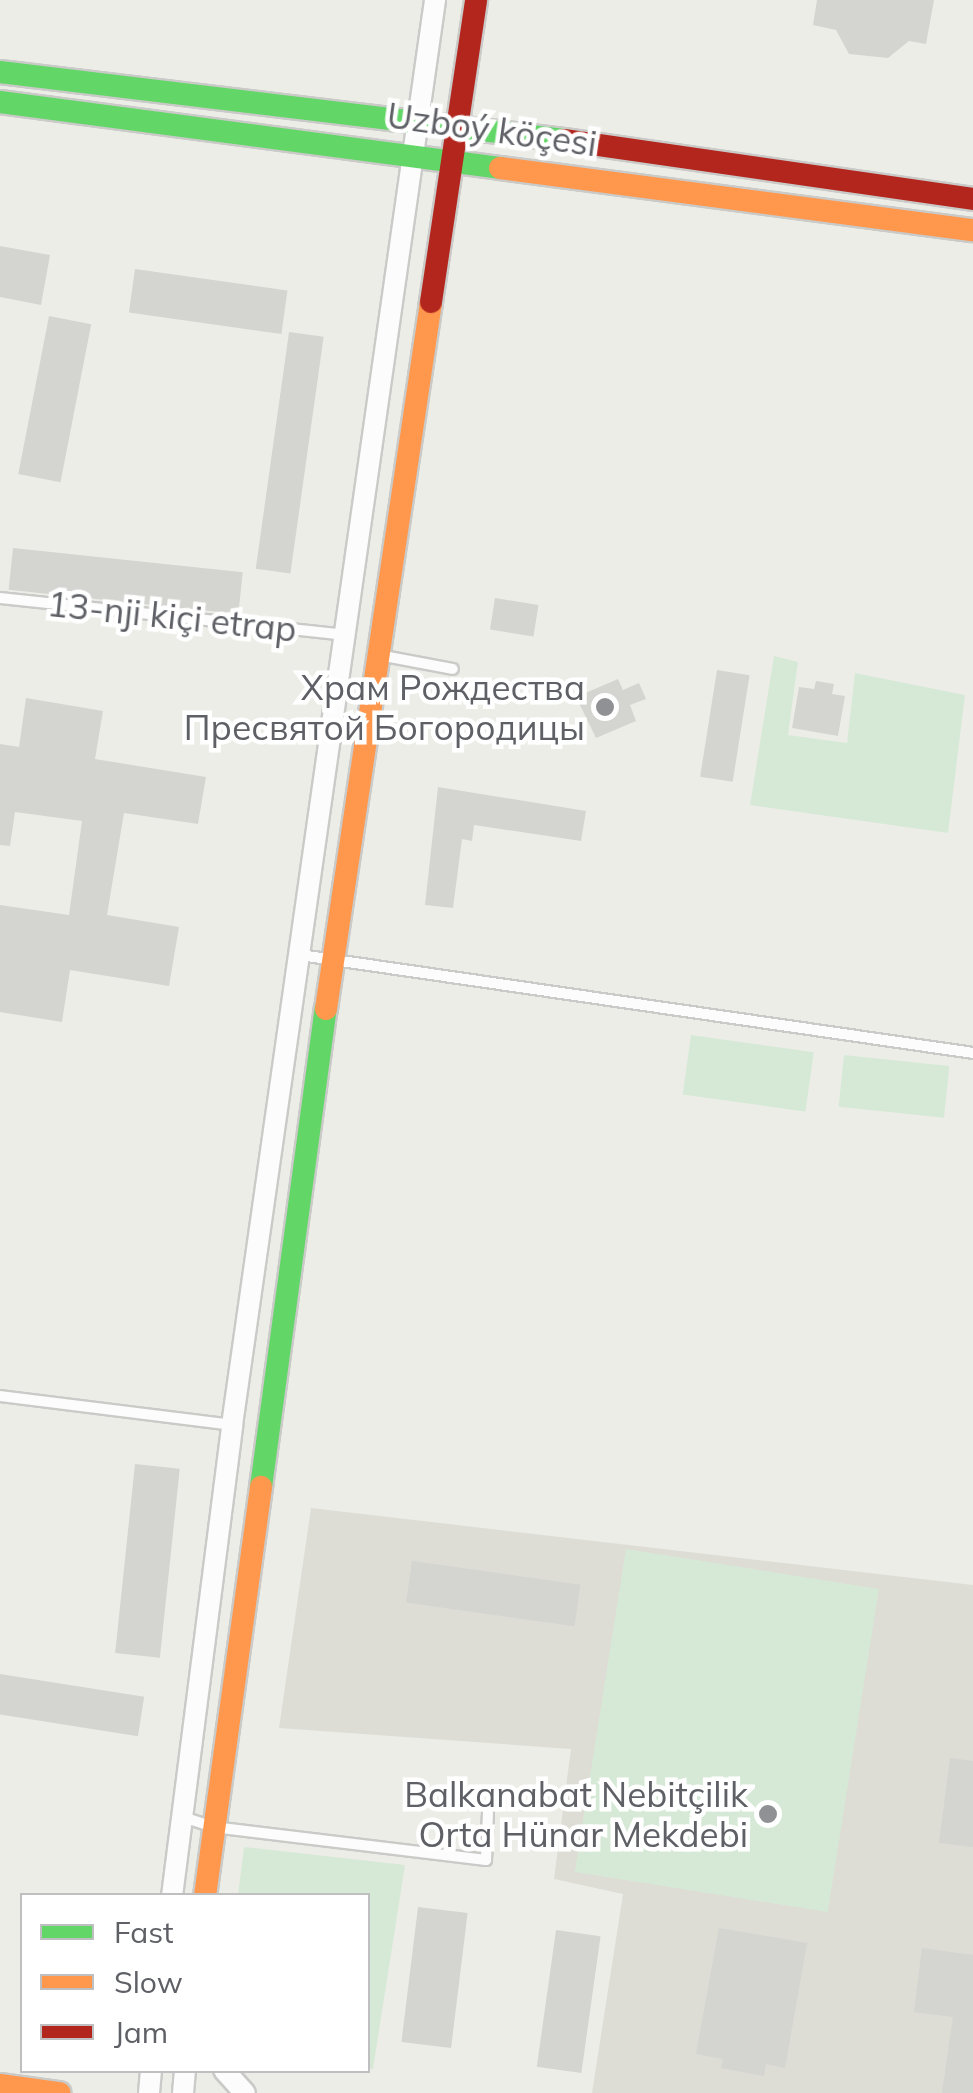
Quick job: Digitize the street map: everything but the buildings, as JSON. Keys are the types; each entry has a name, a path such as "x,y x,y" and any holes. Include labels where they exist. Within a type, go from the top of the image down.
{"street":[{"path":"172,1893 232,1425 436,0"},
{"path":"205,1893 333,957 456,160 476,0"},
{"name":"Uzboý köçesi","path":"0,72 418,119 973,199"},
{"name":"Uzboý köçesi","path":"0,102 414,153 973,230"},
{"path":"227,2073 244,2093"},
{"path":"0,2085 58,2093"}],"lane":[{"name":"13-nji kiçi etrap","path":"0,598 344,635"},
{"path":"378,655 453,668"},
{"path":"300,955 973,1053"},
{"path":"0,1396 232,1425"},
{"path":"182,1816 213,1827 486,1860 488,1813"}],"shaded area":[{"name":"Balkanabat Nebitçilik Orta Hünar Mekdebi","path":"311,1508 973,1585 973,2093 592,2093 623,1894 554,1879 571,1749 279,1728"}],"green space":[{"path":"774,656 798,662 788,735 847,743 855,673 965,695 948,833 750,805"},
{"path":"691,1035 814,1052 805,1112 683,1094"},
{"path":"844,1055 949,1066 944,1118 839,1107"},
{"path":"626,1549 879,1589 828,1912 575,1872"},
{"path":"244,1847 405,1865 373,2069 370,1893 238,1893"}],"traffic: fast":[{"path":"0,72 564,140"},
{"path":"0,102 500,168"},
{"path":"261,1487 326,1009"}],"traffic: slow":[{"path":"500,168 973,230"},
{"path":"326,1009 431,302"},
{"path":"205,1893 261,1487"},
{"path":"0,2085 59,2093"}],"traffic: jam":[{"path":"431,302 476,0"},
{"path":"564,140 973,199"}],"place":[{"name":"Храм Рождества Пресвятой Богородицы","path":"605,707"},
{"name":"Balkanabat Nebitçilik Orta Hünar Mekdebi","path":"768,1814"}]}
